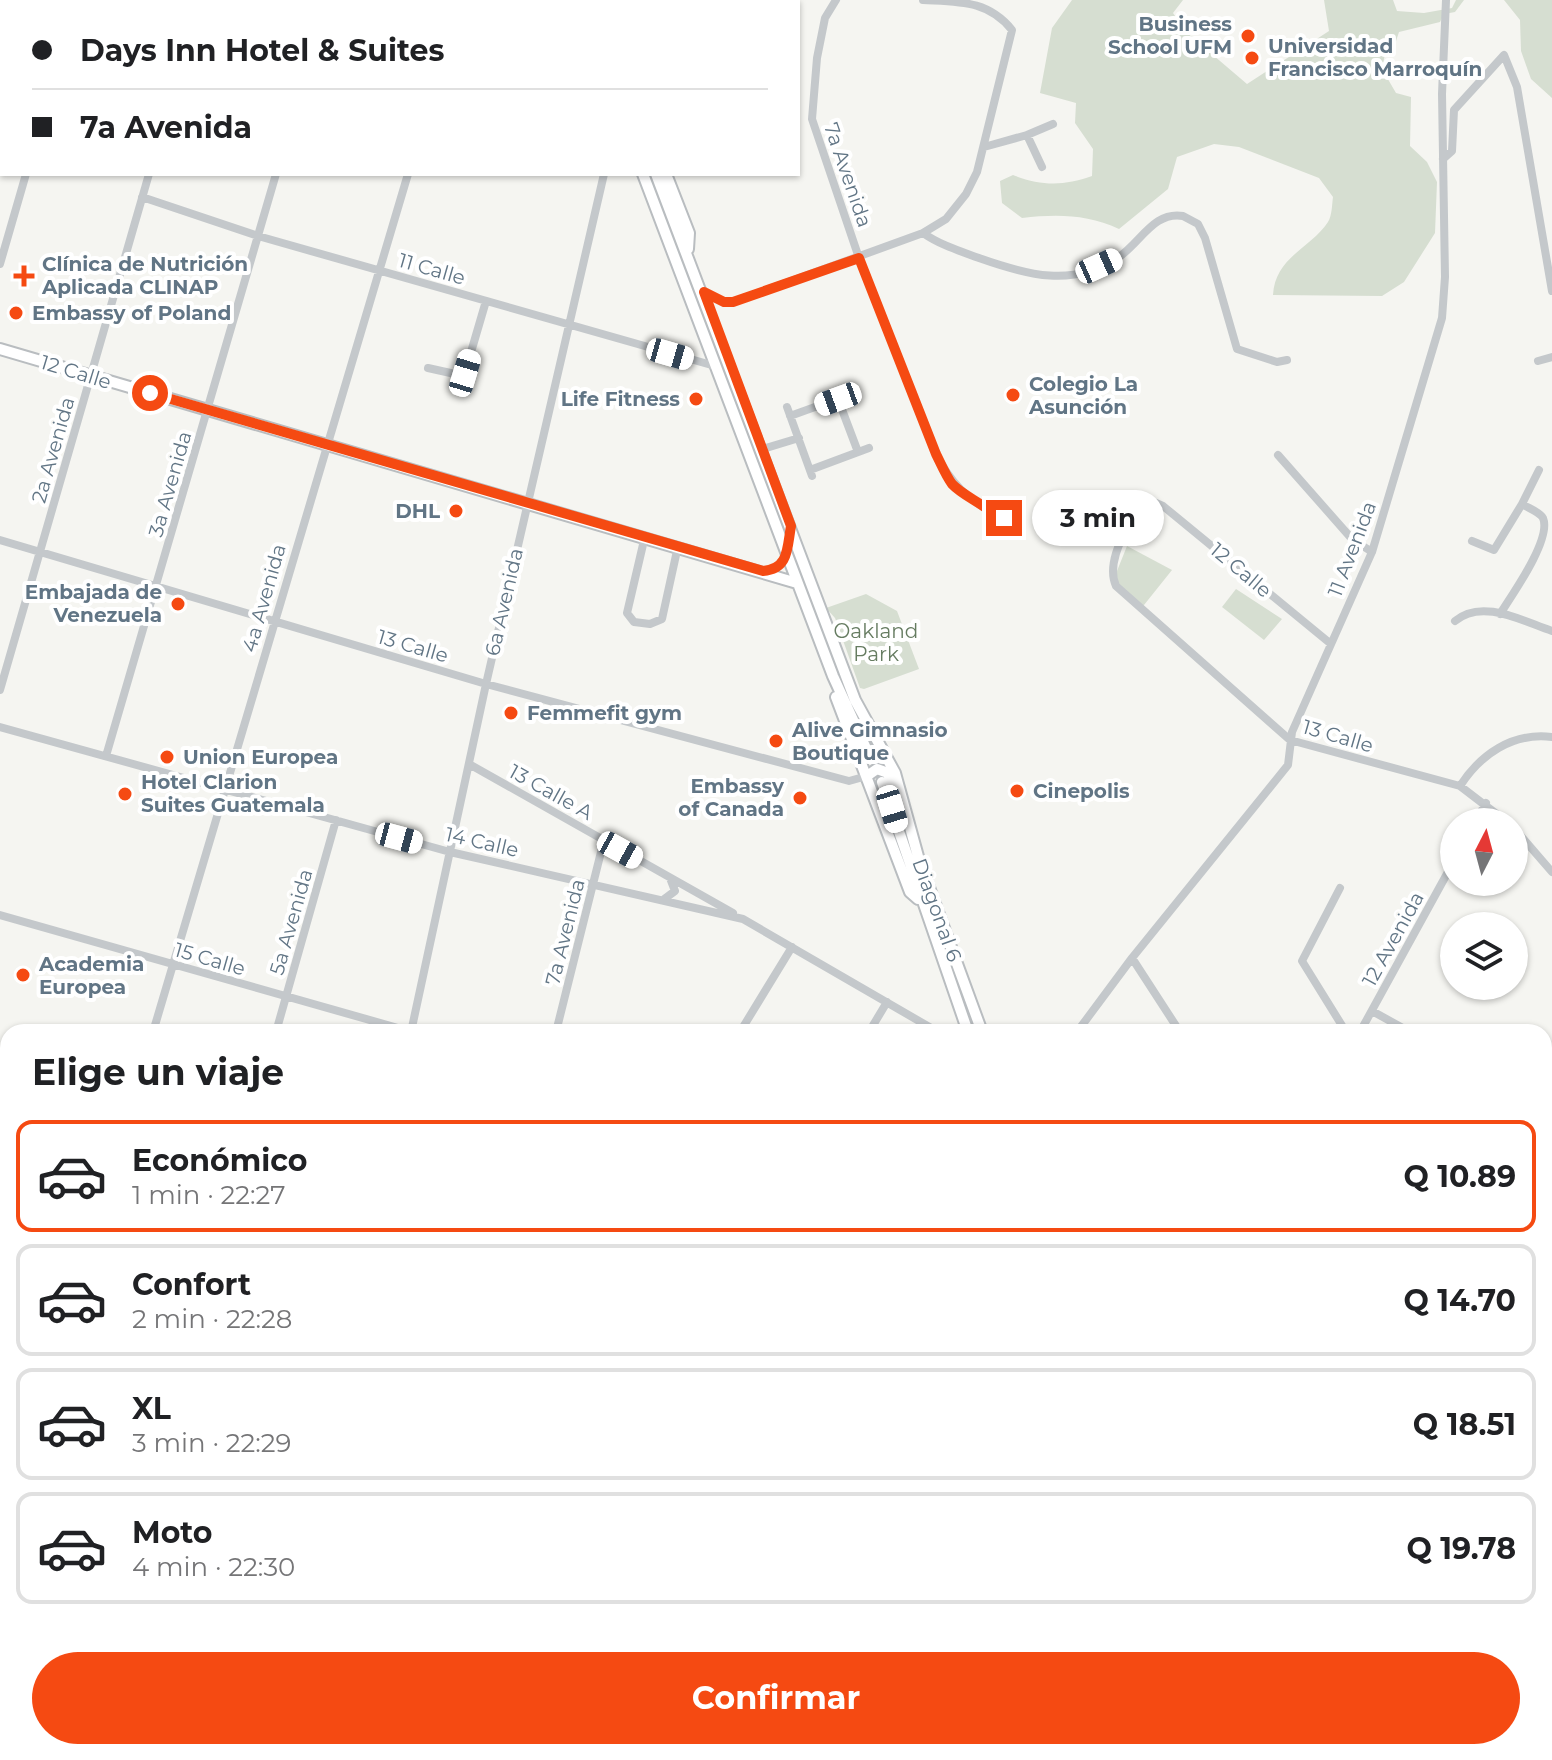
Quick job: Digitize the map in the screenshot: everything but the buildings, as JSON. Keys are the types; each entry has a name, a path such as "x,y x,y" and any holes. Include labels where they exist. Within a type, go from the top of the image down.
{"main road":[{"path":"644,176 797,583"},
{"path":"657,176 688,251"},
{"path":"667,176 689,233 688,251"},
{"name":"Diagonal 6","path":"688,251 855,697 895,773 915,846 979,1024"},
{"name":"12 Calle","path":"0,349 797,583"},
{"path":"763,571 781,567 791,526"},
{"name":"Diagonal 6","path":"797,583 833,676 836,696 866,760 867,776 910,892 920,900"},
{"path":"867,776 877,769 888,773 909,841 915,846"},
{"name":"Diagonal 6","path":"882,782 965,1024"}],"street":[{"name":"7a Avenida","path":"836,0 825,18 817,58 812,119 859,258 940,461 951,483 974,503 995,514"},
{"path":"704,292 724,302 733,302 923,233 934,228 960,203 977,172 1012,30 999,13 950,2 923,0"},
{"name":"11 Avenida","path":"1083,1024 1132,958 1288,765 1290,740 1372,552 1442,318 1445,277 1443,159 1446,0"},
{"path":"1443,159 1452,151 1454,110 1504,55 1517,87 1552,291"},
{"path":"984,147 1053,124"},
{"path":"1027,135 1042,167"},
{"path":"1035,151 1045,146"},
{"path":"0,264 25,176"},
{"name":"2a Avenida","path":"0,690 148,176"},
{"name":"3a Avenida","path":"106,756 158,587 275,176"},
{"name":"4a Avenida","path":"155,1024 407,176"},
{"name":"6a Avenida","path":"413,1024 486,684 604,176"},
{"name":"11 Calle","path":"142,197 258,236 715,366"},
{"path":"923,233 956,250 1022,273 1051,278 1079,275 1119,257 1158,220 1167,216 1183,216 1198,224 1205,238 1237,349 1277,362 1287,360"},
{"path":"428,368 464,376 486,301"},
{"path":"1538,361 1552,357"},
{"path":"851,394 789,412 811,473 869,448"},
{"path":"838,399 858,452"},
{"path":"763,449 799,438"},
{"path":"1278,455 1352,539 1372,552"},
{"path":"1472,541 1494,550 1539,470"},
{"name":"12 Calle","path":"1112,578 1114,561 1137,507 1149,500 1163,506 1331,644"},
{"path":"1500,614 1544,543 1542,516 1522,504"},
{"path":"645,536 627,613 634,622 650,624 662,619 678,546"},
{"name":"13 Calle","path":"0,540 486,684 849,781"},
{"name":"13 Calle","path":"1112,578 1137,608 1290,740 1460,786 1492,808"},
{"path":"1455,621 1467,611 1500,614 1552,631"},
{"name":"14 Calle","path":"0,727 450,852 743,919 924,1024"},
{"path":"1460,786 1476,762 1506,744 1540,735 1552,737"},
{"path":"849,781 859,775 866,760"},
{"name":"13 Calle A","path":"469,764 743,919"},
{"path":"849,781 867,776"},
{"path":"1483,808 1486,803"},
{"name":"5a Avenida","path":"278,1024 336,820"},
{"name":"7a Avenida","path":"558,1024 604,840"},
{"path":"1528,844 1552,872"},
{"path":"662,901 675,891 669,877"},
{"name":"12 Avenida","path":"1365,1024 1440,887"},
{"path":"1340,888 1302,961 1341,1024"},
{"path":"710,901 715,908 710,912"},
{"name":"15 Calle","path":"0,915 382,1024"},
{"path":"745,1024 792,947"},
{"path":"1132,958 1175,1024"},
{"path":"874,1024 887,1002"},
{"path":"1372,1011 1396,1024"}],"green space":[{"path":"1072,0 1183,0 1173,13 1186,32 1247,84 1329,31 1324,0 1393,0 1397,11 1424,13 1452,8 1456,0 1464,0 1455,12 1444,14 1440,22 1399,32 1396,41 1386,49 1382,69 1396,93 1411,97 1410,146 1427,162 1437,182 1435,233 1404,282 1382,296 1273,295 1280,271 1328,222 1333,197 1319,178 1239,147 1214,144 1177,157 1168,189 1119,229 1095,220 1071,216 1022,218 1002,203 1000,181 1013,175 1052,183 1072,182 1092,176 1093,149 1075,123 1076,103 1040,93 1052,28"},
{"path":"1504,0 1552,0 1552,98 1531,79 1521,51 1520,20"},
{"path":"1127,546 1172,570 1140,610 1117,585 1117,571"},
{"path":"1236,589 1282,619 1264,640 1222,607"},
{"name":"Oakland Park","path":"866,594 897,611 919,669 864,689 860,688 835,618 826,608"}],"place":[{"name":"Business School UFM","path":"1248,36"},
{"name":"Universidad Francisco Marroquín","path":"1252,58"},
{"name":"Clínica de Nutrición Aplicada CLINAP","path":"24,276"},
{"name":"Embassy of Poland","path":"16,313"},
{"name":"Colegio La Asunción","path":"1013,395"},
{"name":"Life Fitness","path":"696,399"},
{"name":"DHL","path":"456,511"},
{"name":"Embajada de Venezuela","path":"178,604"},
{"name":"Femmefit gym","path":"511,713"},
{"name":"Alive Gimnasio Boutique","path":"776,741"},
{"name":"Union Europea","path":"167,757"},
{"name":"Cinepolis","path":"1017,791"},
{"name":"Hotel Clarion Suites Guatemala","path":"125,794"},
{"name":"Embassy of Canada","path":"800,798"},
{"name":"Academia Europea","path":"23,975"}],"route":[{"path":"150,393 763,571 777,570 784,563 791,526 704,292 714,299 733,302 859,258 888,325 936,454 951,483 974,503 995,514 998,521 1004,518"}]}
